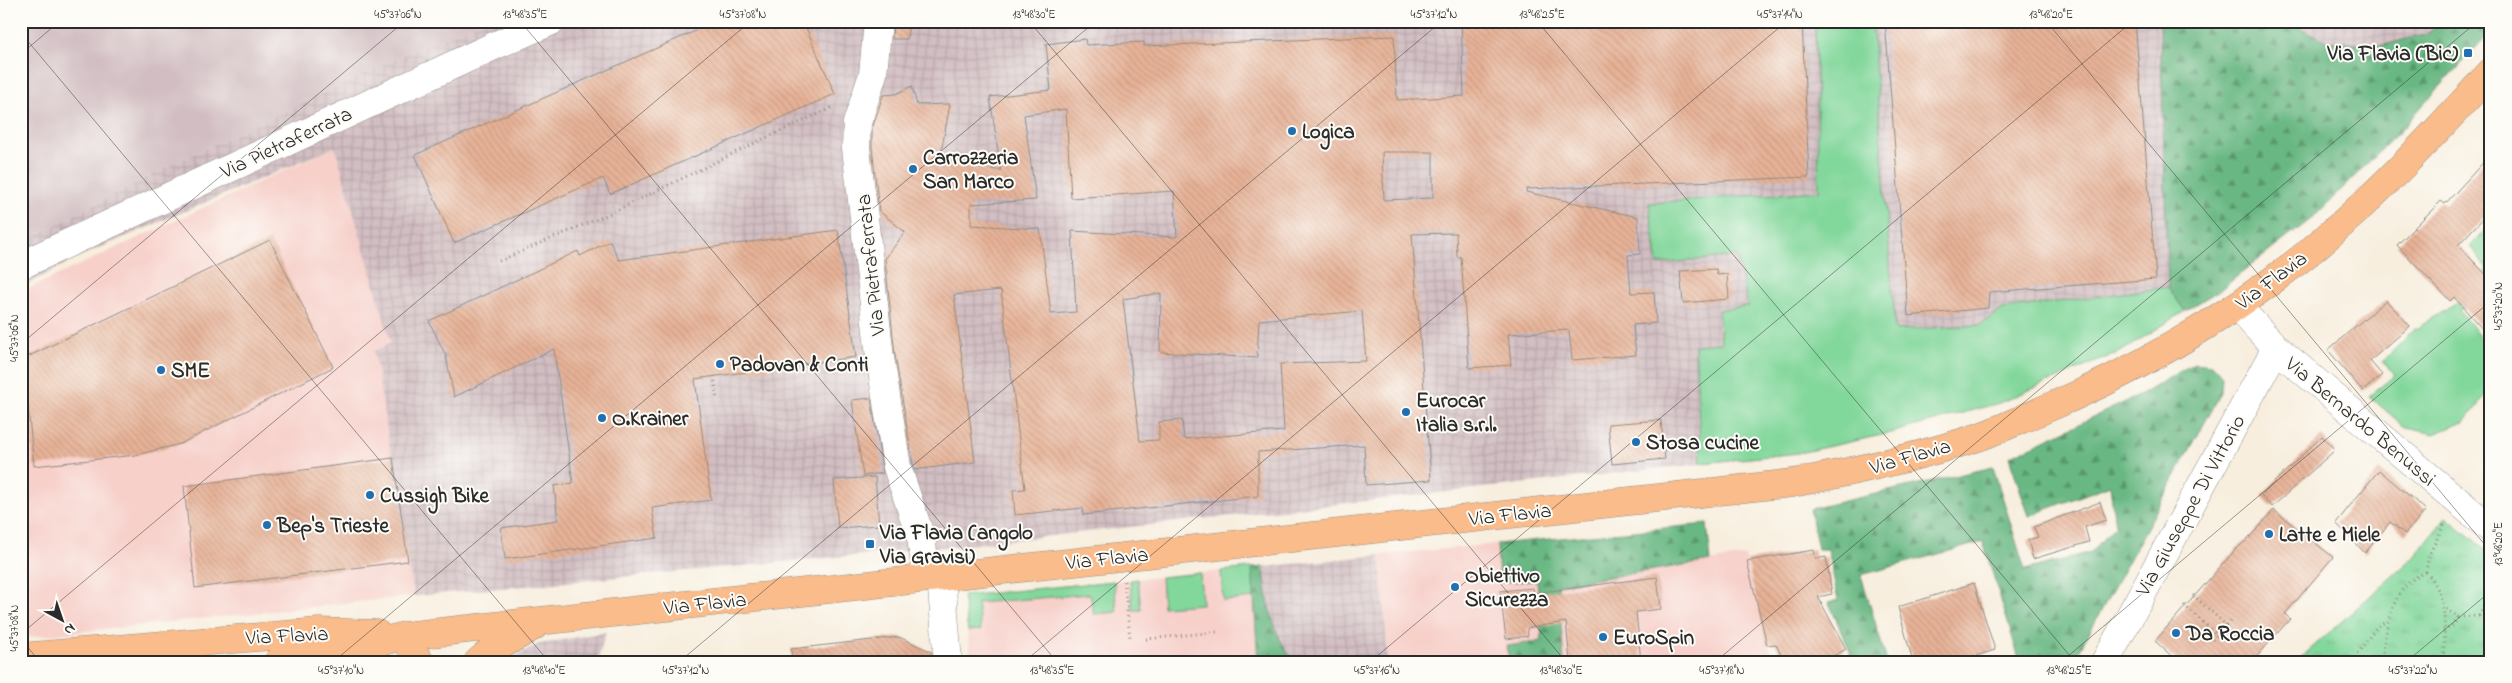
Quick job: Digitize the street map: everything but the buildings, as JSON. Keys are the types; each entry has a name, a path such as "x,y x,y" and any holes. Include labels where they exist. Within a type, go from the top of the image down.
{"main road":[{"name":"Via Flavia","path":"278,662 329,655 404,636 1793,484 1864,470 1978,437 2071,398 2133,369 2237,306 2308,253 2379,190 2491,72"},
{"path":"478,662 491,651 544,620"},
{"name":"Via Flavia","path":"21,657 319,632 404,636"},
{"path":"385,662 404,636 420,662"}],"street":[{"name":"Via Pietraferrata","path":"21,265 487,49 552,21"},
{"name":"Via Pietraferrata","path":"878,21 873,74 857,123 856,148 880,357 897,467 934,578 948,662"},
{"name":"Via Bernardo Benussi","path":"2237,306 2276,348 2491,529"},
{"name":"Via Giuseppe Di Vittorio","path":"2105,662 2276,348"}],"path":[{"path":"499,261 609,214 836,106 866,99"},
{"path":"714,376 717,400"},
{"path":"2443,662 2443,607 2438,588 2426,572 2429,555 2446,520"},
{"path":"1121,557 1130,638"},
{"path":"2382,662 2386,622 2406,584 2426,572"},
{"path":"2193,595 2226,625"},
{"path":"2479,616 2487,602 2491,601"},
{"path":"2184,605 2217,635"},
{"path":"2443,607 2458,617 2491,615"},
{"path":"2443,631 2453,626 2458,617"},
{"path":"2212,640 2232,619"},
{"path":"2352,662 2377,626 2386,622"},
{"path":"1146,639 1217,632"}],"shaded area":[{"path":"21,21 483,21 421,47 166,167 21,243"},
{"path":"483,21 2491,21 2491,31 2391,140 2315,216 2221,289 2122,351 1999,403 1891,433 1799,453 958,546 414,596 374,351 391,343 335,147 78,257 21,288 21,243 166,167 421,47"},
{"path":"335,147 392,343 375,352 414,596 21,638 21,292"},
{"path":"1497,544 1500,582 1537,581 1542,641 1507,646 1509,662 1388,662 1380,555"},
{"path":"1380,555 1388,662 1294,662 1281,644 1273,628 1263,567"},
{"name":"EuroSpin","path":"1745,556 1764,634 1776,662 1564,662 1558,585"},
{"path":"1252,568 1258,662 971,662 963,596"},
{"path":"606,632 597,662 503,662 539,644"}],"green space":[{"path":"1815,21 1872,21 1895,330 1980,325 2003,309 2168,287 2185,311 2122,351 1999,403 1891,433 1799,453 1701,463 1695,345 1721,343 1718,310 1748,306 1737,256 1658,264 1649,203 1819,191"},
{"path":"2160,21 2236,21 2243,30 2256,21 2285,21 2327,41 2381,46 2428,33 2443,21 2491,21 2491,31 2391,140 2315,216 2221,289 2185,311 2168,287"},
{"path":"2491,223 2491,281 2459,310 2491,352 2491,388 2466,421 2434,434 2406,428 2369,396 2394,376 2383,361 2414,330 2454,305 2487,269 2471,246"},
{"path":"2194,363 2212,365 2222,376 2221,393 2073,662 2020,662 1983,542 1861,575 1887,662 1835,662 1851,654 1829,603 1838,600 1828,549 1818,549 1810,509 1993,467 2025,570 2091,552 2115,526 2110,485 2029,516 2009,457 2142,394"},
{"path":"2446,517 2491,554 2491,662 2296,662 2414,557"},
{"path":"1707,524 1711,561 1558,585 1564,662 1509,662 1507,646 1542,641 1537,581 1499,582 1497,544"},
{"path":"1263,567 1275,628 1294,662 1258,662 1252,568"},
{"path":"1252,568 1255,598 1223,601 1221,571"},
{"path":"1200,573 1202,604 1163,607 1161,577"},
{"path":"1138,579 1141,610 1133,610 1130,580"},
{"path":"1114,581 1117,612 1094,614 1090,594 977,603 981,630 968,631 963,596"}],"place":[{"name":"Via Flavia (Bic)","path":"2468,53"},
{"name":"Logica","path":"1292,131"},
{"name":"Carrozzeria San Marco","path":"913,169"},
{"name":"Padovan & Conti","path":"720,364"},
{"name":"SME","path":"161,370"},
{"name":"Eurocar Italia s.r.l.","path":"1406,412"},
{"name":"O.Krainer","path":"602,418"},
{"name":"Stosa cucine","path":"1636,442"},
{"name":"Cussigh Bike","path":"370,495"},
{"name":"Bep's Trieste","path":"267,525"},
{"name":"Latte e Miele","path":"2269,534"},
{"name":"Via Flavia (angolo Via Gravisi)","path":"870,544"},
{"name":"Obiettivo Sicurezza","path":"1455,587"},
{"name":"Da Roccia","path":"2176,633"},
{"name":"EuroSpin","path":"1603,637"}]}
